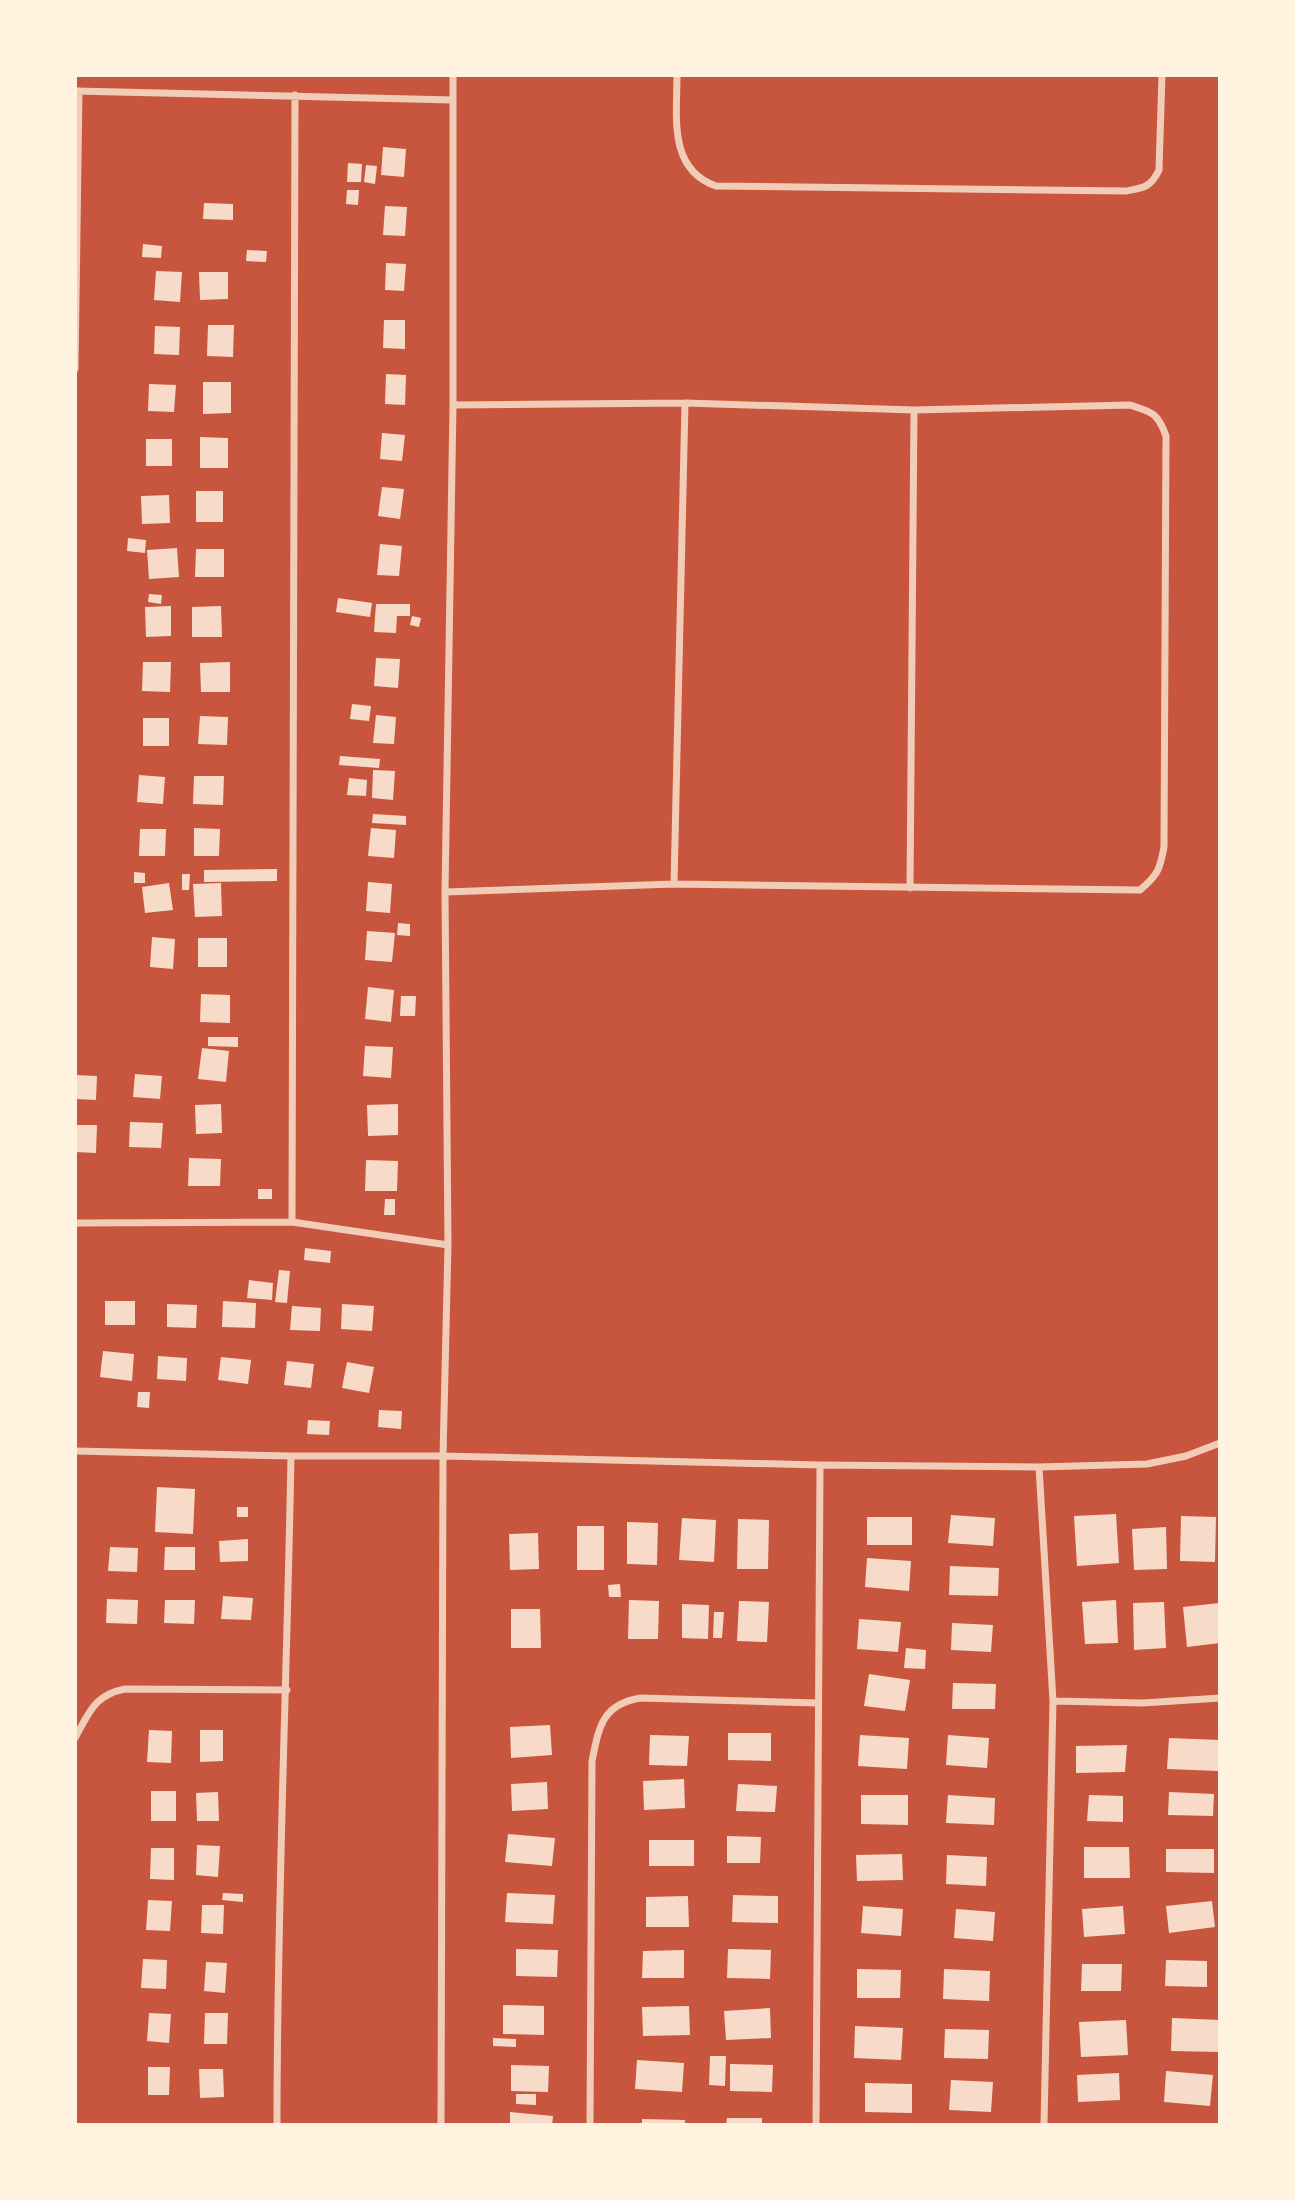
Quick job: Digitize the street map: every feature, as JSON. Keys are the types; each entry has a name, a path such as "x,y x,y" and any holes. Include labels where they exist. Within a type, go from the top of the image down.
{"street":[{"path":"441,2125 443,1456 448,1245 445,892 453,405 453,75"},
{"path":"677,75 680,151 691,171 701,181 716,186 1126,191 1154,182 1159,170 1162,75"},
{"path":"75,369 77,91 453,100"},
{"path":"292,1222 295,95"},
{"path":"445,892 674,884 1140,890 1155,878 1164,847 1166,436 1160,419 1149,411 1130,405 914,410 685,403 453,405"},
{"path":"674,884 685,403"},
{"path":"910,888 914,410"},
{"path":"75,1223 292,1222 448,1245"},
{"path":"75,1451 291,1457 443,1456 1039,1467 1147,1464 1186,1455 1220,1443"},
{"path":"277,2125 277,1995 291,1457"},
{"path":"816,2125 820,1465"},
{"path":"1039,1467 1052,1701 1044,2125"},
{"path":"75,1738 97,1702 109,1692 125,1689 287,1690"},
{"path":"590,2125 592,1761 603,1720 607,1713 627,1700 641,1698 818,1703"},
{"path":"1052,1701 1143,1703 1220,1698"}],"building":[{"path":"383,147 406,149 404,177 381,175"},
{"path":"348,163 362,164 361,182 347,182"},
{"path":"366,165 377,166 375,184 364,182"},
{"path":"347,190 359,190 358,205 346,204"},
{"path":"204,203 233,204 233,220 203,219"},
{"path":"385,206 407,207 405,236 383,235"},
{"path":"143,244 162,246 161,258 142,257"},
{"path":"247,250 267,251 266,262 246,261"},
{"path":"386,263 406,264 404,291 385,290"},
{"path":"156,271 182,272 180,302 154,300"},
{"path":"199,272 228,272 228,299 200,300"},
{"path":"384,320 405,320 405,349 383,348"},
{"path":"208,325 234,325 233,357 207,356"},
{"path":"155,326 180,327 179,355 154,354"},
{"path":"386,374 406,375 405,405 385,404"},
{"path":"203,382 231,382 231,413 203,414"},
{"path":"149,384 176,385 174,412 148,411"},
{"path":"382,433 405,435 402,461 380,459"},
{"path":"200,437 228,438 228,468 200,468"},
{"path":"146,439 172,439 172,466 146,466"},
{"path":"382,487 404,489 400,519 378,516"},
{"path":"196,491 223,491 223,522 196,522"},
{"path":"169,495 170,523 142,524 141,496"},
{"path":"128,538 146,540 145,553 127,551"},
{"path":"380,544 402,546 399,576 377,575"},
{"path":"177,548 179,577 149,579 147,550"},
{"path":"196,549 224,549 224,577 195,577"},
{"path":"149,594 162,595 161,604 148,602"},
{"path":"338,598 372,603 370,617 336,612"},
{"path":"376,604 410,604 410,616 397,616 396,633 374,632"},
{"path":"171,606 171,636 146,637 145,607"},
{"path":"221,606 222,637 192,637 192,607"},
{"path":"412,616 421,618 419,627 410,625"},
{"path":"376,658 400,659 398,688 374,686"},
{"path":"143,662 171,662 170,692 142,691"},
{"path":"230,662 230,692 201,692 200,663"},
{"path":"352,704 371,706 369,721 350,719"},
{"path":"376,715 396,717 394,744 373,743"},
{"path":"200,716 228,717 227,745 198,744"},
{"path":"143,718 169,718 169,746 143,746"},
{"path":"340,756 380,759 379,768 339,765"},
{"path":"373,770 395,771 393,800 372,798"},
{"path":"139,775 165,777 163,804 137,802"},
{"path":"194,776 224,776 223,805 193,804"},
{"path":"349,778 367,780 366,796 347,795"},
{"path":"373,814 406,816 406,825 372,823"},
{"path":"194,828 220,829 219,856 194,856"},
{"path":"371,828 396,830 394,858 368,856"},
{"path":"140,829 166,829 165,856 139,856"},
{"path":"277,869 277,881 204,882 204,870"},
{"path":"134,872 145,873 145,883 134,883"},
{"path":"182,874 190,874 189,890 182,890"},
{"path":"368,882 392,884 390,913 366,911"},
{"path":"169,883 173,910 145,913 142,887"},
{"path":"221,883 222,916 195,917 193,884"},
{"path":"398,923 410,924 410,936 397,935"},
{"path":"367,931 395,933 392,962 365,960"},
{"path":"152,937 175,939 173,969 150,967"},
{"path":"198,938 227,938 227,967 198,967"},
{"path":"368,987 394,990 391,1022 365,1019"},
{"path":"201,994 230,995 230,1023 200,1022"},
{"path":"401,996 416,996 415,1016 400,1016"},
{"path":"208,1037 238,1037 238,1047 208,1046"},
{"path":"365,1046 393,1047 391,1078 363,1076"},
{"path":"202,1048 229,1051 226,1082 198,1079"},
{"path":"135,1074 162,1076 160,1099 133,1097"},
{"path":"75,1075 97,1076 96,1100 75,1099"},
{"path":"221,1104 222,1133 196,1134 195,1105"},
{"path":"398,1104 398,1135 368,1136 367,1105"},
{"path":"130,1122 163,1123 161,1148 129,1147"},
{"path":"75,1125 97,1125 96,1153 75,1152"},
{"path":"189,1158 221,1159 220,1186 188,1186"},
{"path":"366,1160 398,1161 397,1191 365,1191"},
{"path":"258,1189 272,1189 272,1199 258,1199"},
{"path":"385,1199 395,1199 395,1215 384,1215"},
{"path":"305,1248 331,1251 330,1263 304,1260"},
{"path":"279,1270 290,1271 287,1303 275,1302"},
{"path":"249,1280 273,1283 272,1300 247,1298"},
{"path":"105,1301 135,1301 135,1325 105,1325"},
{"path":"223,1301 256,1303 255,1328 222,1327"},
{"path":"167,1304 197,1305 196,1328 167,1327"},
{"path":"342,1304 374,1306 372,1331 341,1329"},
{"path":"292,1306 321,1308 320,1331 290,1330"},
{"path":"103,1351 134,1354 132,1381 100,1377"},
{"path":"158,1356 187,1358 186,1381 157,1379"},
{"path":"221,1357 251,1360 248,1384 218,1380"},
{"path":"287,1361 314,1364 311,1388 284,1385"},
{"path":"347,1362 374,1367 369,1393 342,1388"},
{"path":"138,1392 150,1392 149,1408 137,1407"},
{"path":"379,1410 402,1411 401,1429 378,1427"},
{"path":"308,1420 330,1421 329,1435 307,1434"},
{"path":"157,1487 195,1489 193,1534 155,1532"},
{"path":"237,1507 248,1507 248,1517 237,1517"},
{"path":"1116,1514 1119,1563 1077,1566 1074,1516"},
{"path":"951,1515 995,1518 993,1546 948,1543"},
{"path":"1181,1516 1216,1517 1215,1562 1180,1561"},
{"path":"867,1517 912,1517 912,1545 867,1545"},
{"path":"682,1518 716,1520 714,1562 679,1560"},
{"path":"738,1519 769,1520 768,1569 737,1569"},
{"path":"627,1522 658,1523 657,1565 627,1564"},
{"path":"577,1526 604,1526 604,1570 577,1570"},
{"path":"1166,1527 1167,1569 1134,1570 1132,1529"},
{"path":"538,1533 539,1569 510,1570 509,1534"},
{"path":"248,1539 248,1561 220,1562 219,1541"},
{"path":"110,1547 138,1548 137,1572 108,1571"},
{"path":"165,1547 195,1547 195,1570 164,1570"},
{"path":"867,1558 911,1561 909,1591 865,1587"},
{"path":"950,1566 999,1568 998,1596 949,1595"},
{"path":"620,1584 621,1597 609,1597 608,1585"},
{"path":"223,1596 253,1598 251,1620 221,1619"},
{"path":"107,1599 138,1600 137,1624 106,1623"},
{"path":"165,1600 195,1600 194,1624 164,1623"},
{"path":"629,1600 659,1601 658,1639 628,1639"},
{"path":"1116,1600 1118,1643 1085,1644 1082,1602"},
{"path":"739,1601 769,1602 767,1642 737,1641"},
{"path":"1164,1602 1166,1648 1134,1650 1133,1603"},
{"path":"1219,1603 1220,1643 1187,1647 1183,1607"},
{"path":"682,1604 709,1605 708,1639 682,1638"},
{"path":"511,1609 540,1609 541,1648 511,1648"},
{"path":"714,1612 724,1612 722,1638 713,1638"},
{"path":"859,1619 901,1622 898,1652 857,1649"},
{"path":"952,1623 993,1625 991,1652 951,1650"},
{"path":"906,1648 926,1650 925,1669 904,1668"},
{"path":"869,1674 910,1680 905,1711 864,1706"},
{"path":"953,1683 996,1684 995,1709 952,1709"},
{"path":"550,1725 552,1755 511,1758 510,1727"},
{"path":"149,1730 172,1731 171,1763 147,1762"},
{"path":"200,1730 223,1730 223,1761 200,1762"},
{"path":"728,1733 771,1733 771,1761 728,1760"},
{"path":"650,1735 689,1736 687,1766 649,1765"},
{"path":"860,1735 909,1738 907,1769 858,1766"},
{"path":"948,1735 989,1738 987,1768 946,1765"},
{"path":"1169,1738 1220,1740 1218,1771 1167,1769"},
{"path":"1127,1745 1125,1772 1076,1773 1076,1746"},
{"path":"684,1779 685,1808 644,1810 643,1781"},
{"path":"547,1782 548,1809 512,1811 511,1784"},
{"path":"738,1784 777,1786 775,1812 736,1811"},
{"path":"151,1791 176,1791 176,1821 151,1821"},
{"path":"218,1792 219,1821 197,1821 196,1793"},
{"path":"1169,1792 1214,1794 1213,1816 1168,1815"},
{"path":"861,1795 908,1795 908,1825 861,1824"},
{"path":"948,1795 995,1798 994,1825 946,1823"},
{"path":"1089,1795 1123,1796 1123,1822 1087,1821"},
{"path":"508,1834 555,1838 552,1866 505,1862"},
{"path":"727,1836 761,1837 760,1863 727,1863"},
{"path":"649,1840 694,1840 694,1866 649,1866"},
{"path":"197,1845 220,1846 218,1877 196,1875"},
{"path":"1084,1847 1129,1847 1130,1878 1084,1878"},
{"path":"151,1848 174,1848 174,1880 150,1879"},
{"path":"1166,1849 1214,1849 1214,1873 1166,1872"},
{"path":"902,1854 903,1880 857,1881 856,1855"},
{"path":"947,1855 987,1857 986,1886 946,1884"},
{"path":"223,1893 243,1894 243,1902 222,1900"},
{"path":"507,1893 555,1895 553,1924 505,1922"},
{"path":"733,1895 778,1896 778,1923 732,1922"},
{"path":"688,1896 689,1927 646,1927 646,1897"},
{"path":"148,1900 172,1901 170,1931 146,1930"},
{"path":"1212,1901 1215,1927 1169,1933 1166,1906"},
{"path":"202,1905 224,1905 223,1934 201,1933"},
{"path":"863,1906 903,1909 901,1936 861,1933"},
{"path":"1123,1906 1125,1934 1084,1937 1082,1909"},
{"path":"956,1909 995,1912 993,1941 954,1938"},
{"path":"516,1949 558,1950 557,1977 516,1976"},
{"path":"728,1949 771,1950 770,1979 727,1978"},
{"path":"684,1950 684,1978 642,1978 643,1951"},
{"path":"143,1959 167,1960 166,1989 141,1988"},
{"path":"1166,1960 1207,1961 1207,1987 1165,1986"},
{"path":"206,1962 227,1963 225,1993 204,1991"},
{"path":"1082,1964 1122,1964 1121,1991 1081,1991"},
{"path":"857,1969 901,1970 900,1998 857,1998"},
{"path":"944,1969 990,1971 989,2001 943,1999"},
{"path":"503,2005 544,2006 544,2035 503,2034"},
{"path":"689,2006 690,2035 643,2036 642,2007"},
{"path":"770,2008 771,2038 726,2040 724,2011"},
{"path":"149,2013 171,2014 169,2043 147,2041"},
{"path":"205,2013 228,2013 227,2044 204,2044"},
{"path":"1172,2018 1220,2020 1220,2052 1171,2051"},
{"path":"1126,2020 1128,2055 1081,2057 1079,2022"},
{"path":"855,2026 903,2028 901,2060 854,2058"},
{"path":"945,2029 989,2030 988,2059 944,2058"},
{"path":"493,2038 516,2039 516,2047 493,2046"},
{"path":"710,2056 726,2056 725,2086 709,2085"},
{"path":"637,2060 684,2063 682,2092 635,2089"},
{"path":"730,2064 773,2065 772,2092 730,2091"},
{"path":"511,2065 549,2066 548,2092 511,2091"},
{"path":"148,2067 170,2067 169,2095 148,2095"},
{"path":"199,2069 223,2069 224,2097 200,2098"},
{"path":"1166,2071 1213,2075 1210,2106 1164,2102"},
{"path":"1119,2073 1120,2100 1078,2102 1077,2075"},
{"path":"951,2080 993,2082 991,2112 949,2110"},
{"path":"865,2083 912,2084 912,2113 865,2112"},
{"path":"516,2094 536,2094 536,2105 516,2104"},
{"path":"510,2112 553,2116 552,2125 510,2125"},
{"path":"727,2118 762,2118 762,2125 726,2125"},
{"path":"642,2119 685,2120 685,2125 642,2125"}]}
